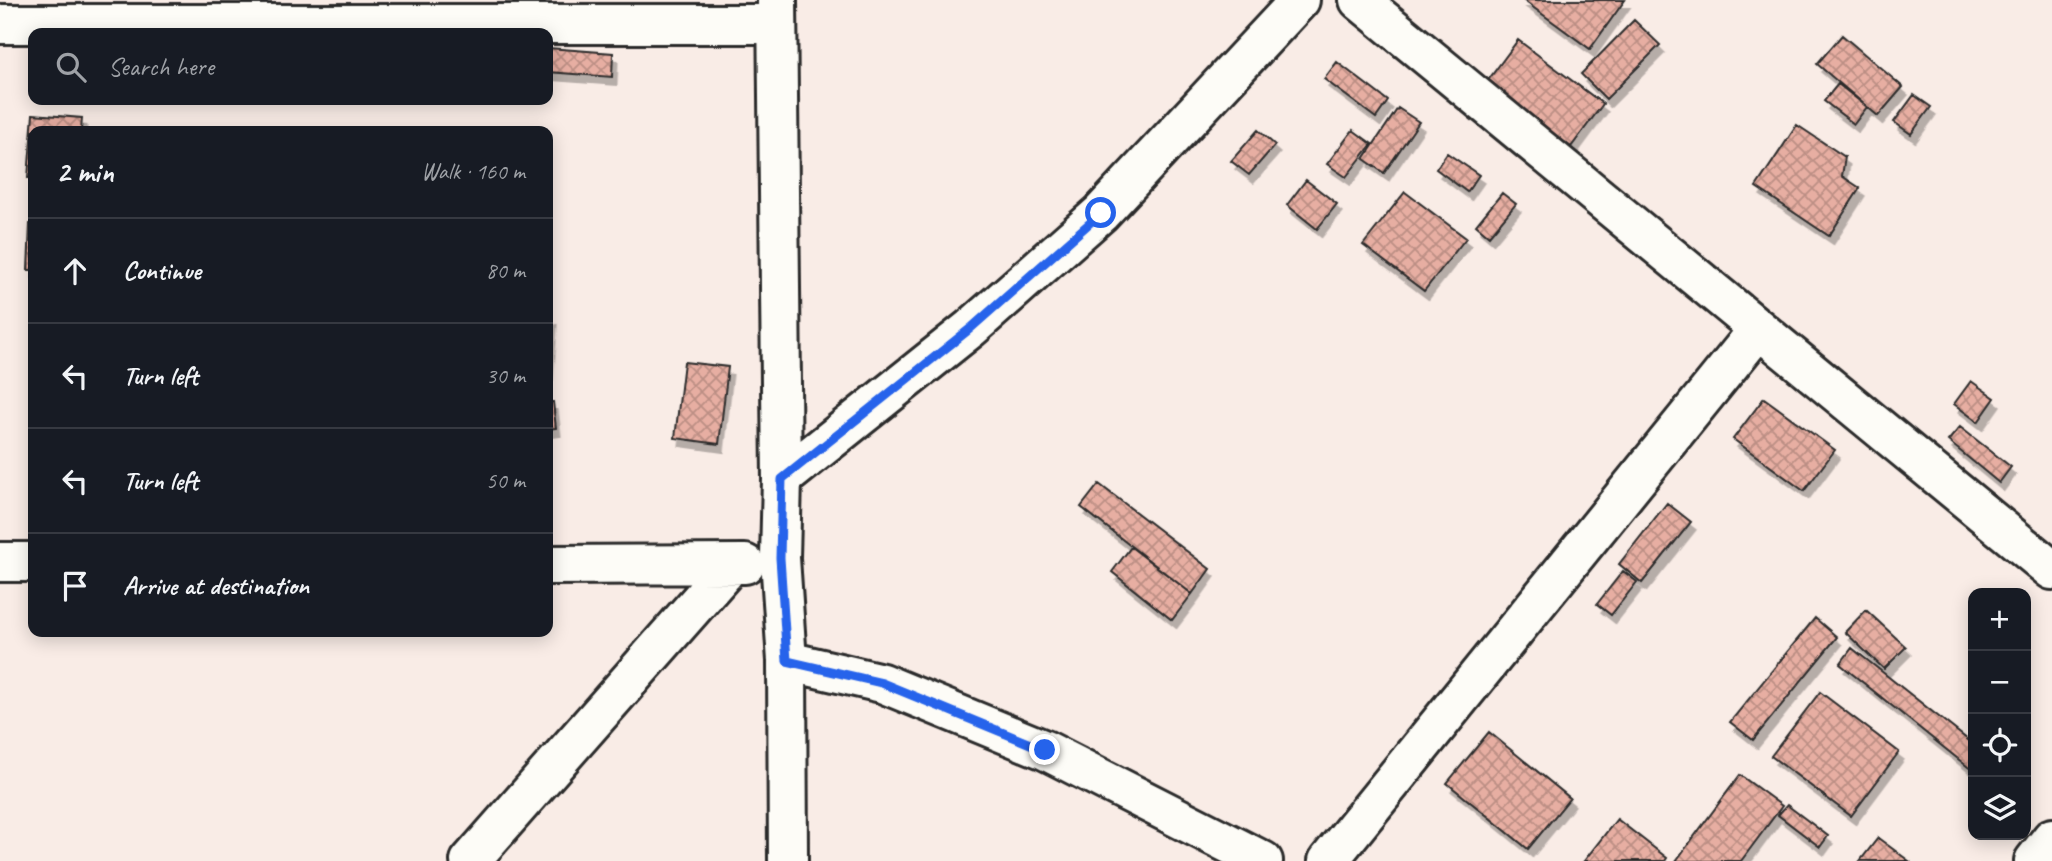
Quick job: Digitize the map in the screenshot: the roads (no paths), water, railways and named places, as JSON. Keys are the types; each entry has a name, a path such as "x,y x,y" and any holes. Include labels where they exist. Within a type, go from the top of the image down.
{"street":[{"path":"782,479 971,328 1101,213 1300,0"},
{"path":"1359,0 2052,570"},
{"path":"0,24 777,12 782,479 780,558 787,661 788,861"},
{"path":"1328,861 1758,330"},
{"path":"553,565 730,566 780,558"},
{"path":"0,562 28,562"},
{"path":"470,861 730,566"},
{"path":"787,661 882,683 1045,750 1263,861"},
{"path":"2034,861 2052,838"}]}
